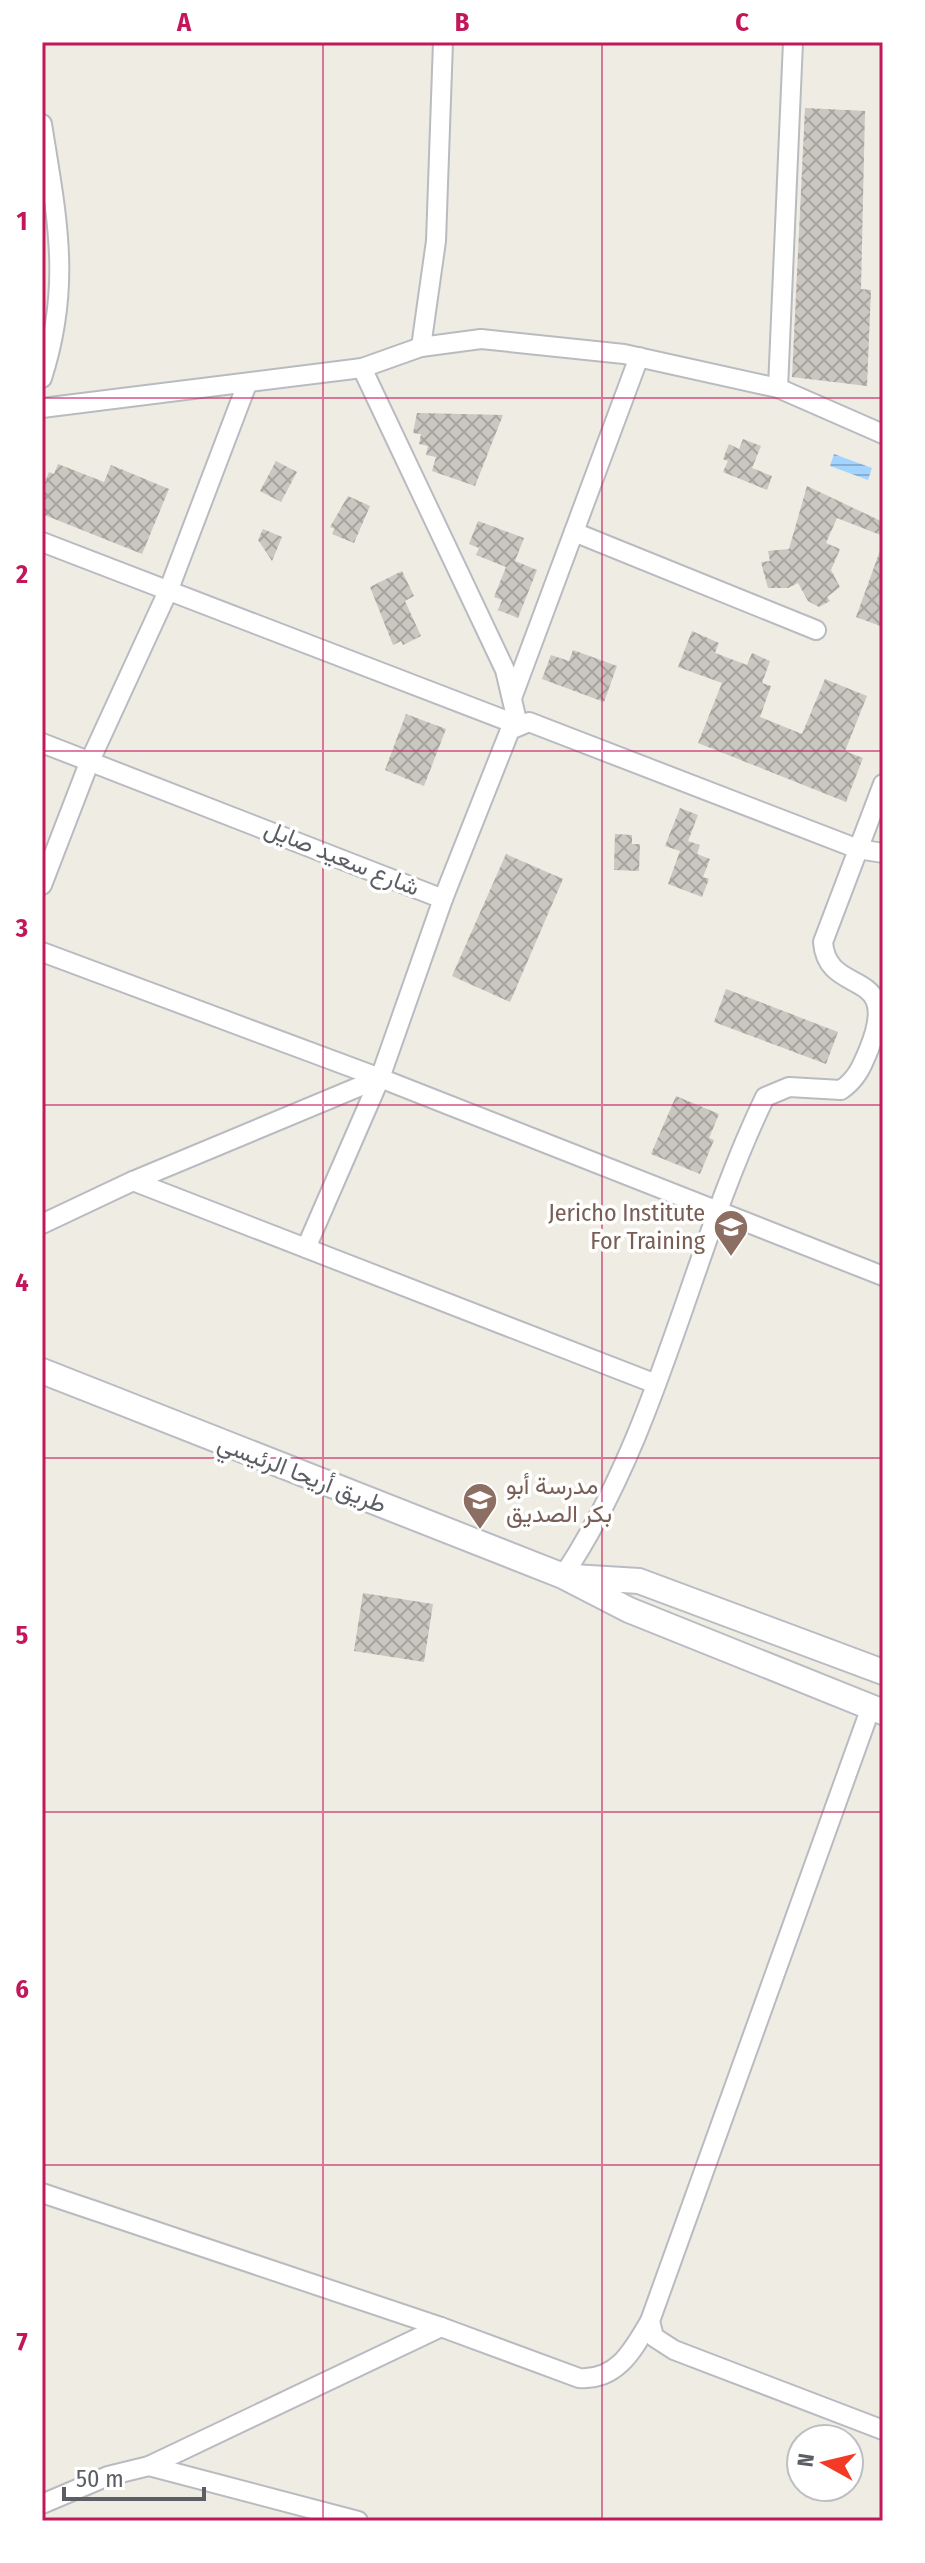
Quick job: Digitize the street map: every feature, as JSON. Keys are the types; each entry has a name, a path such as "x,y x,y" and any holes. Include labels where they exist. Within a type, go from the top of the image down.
{"main road":[{"name":"طريق أريحا الرئيسي","path":"42,1371 563,1576 629,1610 877,1709"},
{"path":"42,1384 156,1416"},
{"name":"طريق أريحا الرئيسي","path":"563,1576 639,1581 883,1672"}],"street":[{"path":"421,347 436,241 443,42"},
{"path":"778,388 793,42"},
{"path":"42,124 62,282 58,320 42,378"},
{"path":"42,408 362,368 421,347 481,339 639,357 778,388 883,434"},
{"path":"512,698 639,357"},
{"path":"362,368 505,670 518,725"},
{"path":"42,885 89,763 169,589 247,384"},
{"path":"574,532 816,630"},
{"path":"42,542 518,725"},
{"path":"443,899 510,730 518,725 538,723 858,849 883,853"},
{"name":"شارع سعيد صايل","path":"42,743 89,763 147,781 443,899 380,1078 306,1248"},
{"path":"563,1576 596,1526 656,1384 718,1210 765,1097 789,1087 841,1090 860,1071 874,1037 880,1016 873,994 836,970 824,951 834,908 883,784"},
{"path":"42,952 380,1078 883,1276"},
{"path":"42,1224 133,1181 380,1078"},
{"path":"133,1181 656,1384"},
{"path":"42,2193 441,2327 579,2378 593,2379 616,2370 632,2352 650,2321 877,1709"},
{"path":"650,2321 654,2337 674,2350 883,2430"},
{"path":"42,2504 108,2476 149,2466 441,2327"},
{"path":"149,2466 358,2521"}],"water":[{"path":"834,454 872,468 868,480 830,466"}],"building":[{"path":"805,108 865,111 861,289 871,290 867,386 792,377"},
{"path":"417,413 503,415 475,486 432,471 436,457 426,455 428,446 419,444 421,434 413,433"},
{"path":"743,439 761,446 752,468 772,476 767,490 723,472 728,461 723,459 729,444 739,449"},
{"path":"276,461 297,472 281,502 260,491"},
{"path":"58,464 104,482 111,465 169,489 142,554 42,514 42,490 49,472 54,474"},
{"path":"807,486 883,522 883,536 837,518 826,543 840,549 831,570 840,587 827,597 830,601 819,607 808,601 798,583 788,588 768,588 761,562 770,561 768,551 789,549"},
{"path":"348,496 370,506 354,543 332,534 335,529 330,527"},
{"path":"478,521 524,538 515,561 537,570 518,618 498,610 502,600 494,597 506,567 476,555 479,548 469,544"},
{"path":"263,529 282,537 272,561 258,540"},
{"path":"883,549 883,627 856,617"},
{"path":"402,571 414,596 405,601 421,636 403,645 401,641 393,645 370,587"},
{"path":"692,631 719,643 715,653 747,665 752,653 770,661 762,683 771,686 760,717 802,734 825,679 867,696 845,751 863,758 846,802 698,743 722,683 678,667"},
{"path":"573,650 617,666 604,702 542,679 551,655 569,661"},
{"path":"406,714 446,729 424,786 385,770"},
{"path":"680,808 698,815 688,841 700,845 697,854 710,859 703,877 709,879 702,897 668,884 680,851 665,846"},
{"path":"615,834 632,835 632,844 640,844 639,871 614,870"},
{"path":"506,854 563,879 510,1002 452,976"},
{"path":"726,989 838,1032 826,1064 714,1022"},
{"path":"676,1096 719,1114 709,1138 714,1140 700,1174 651,1154"},
{"path":"363,1593 433,1604 424,1662 354,1651"}],"place":[{"name":"Jericho Institute For Training","path":"731,1258"},
{"name":"مدرسة أبو بكر الصديق","path":"480,1531"}]}
